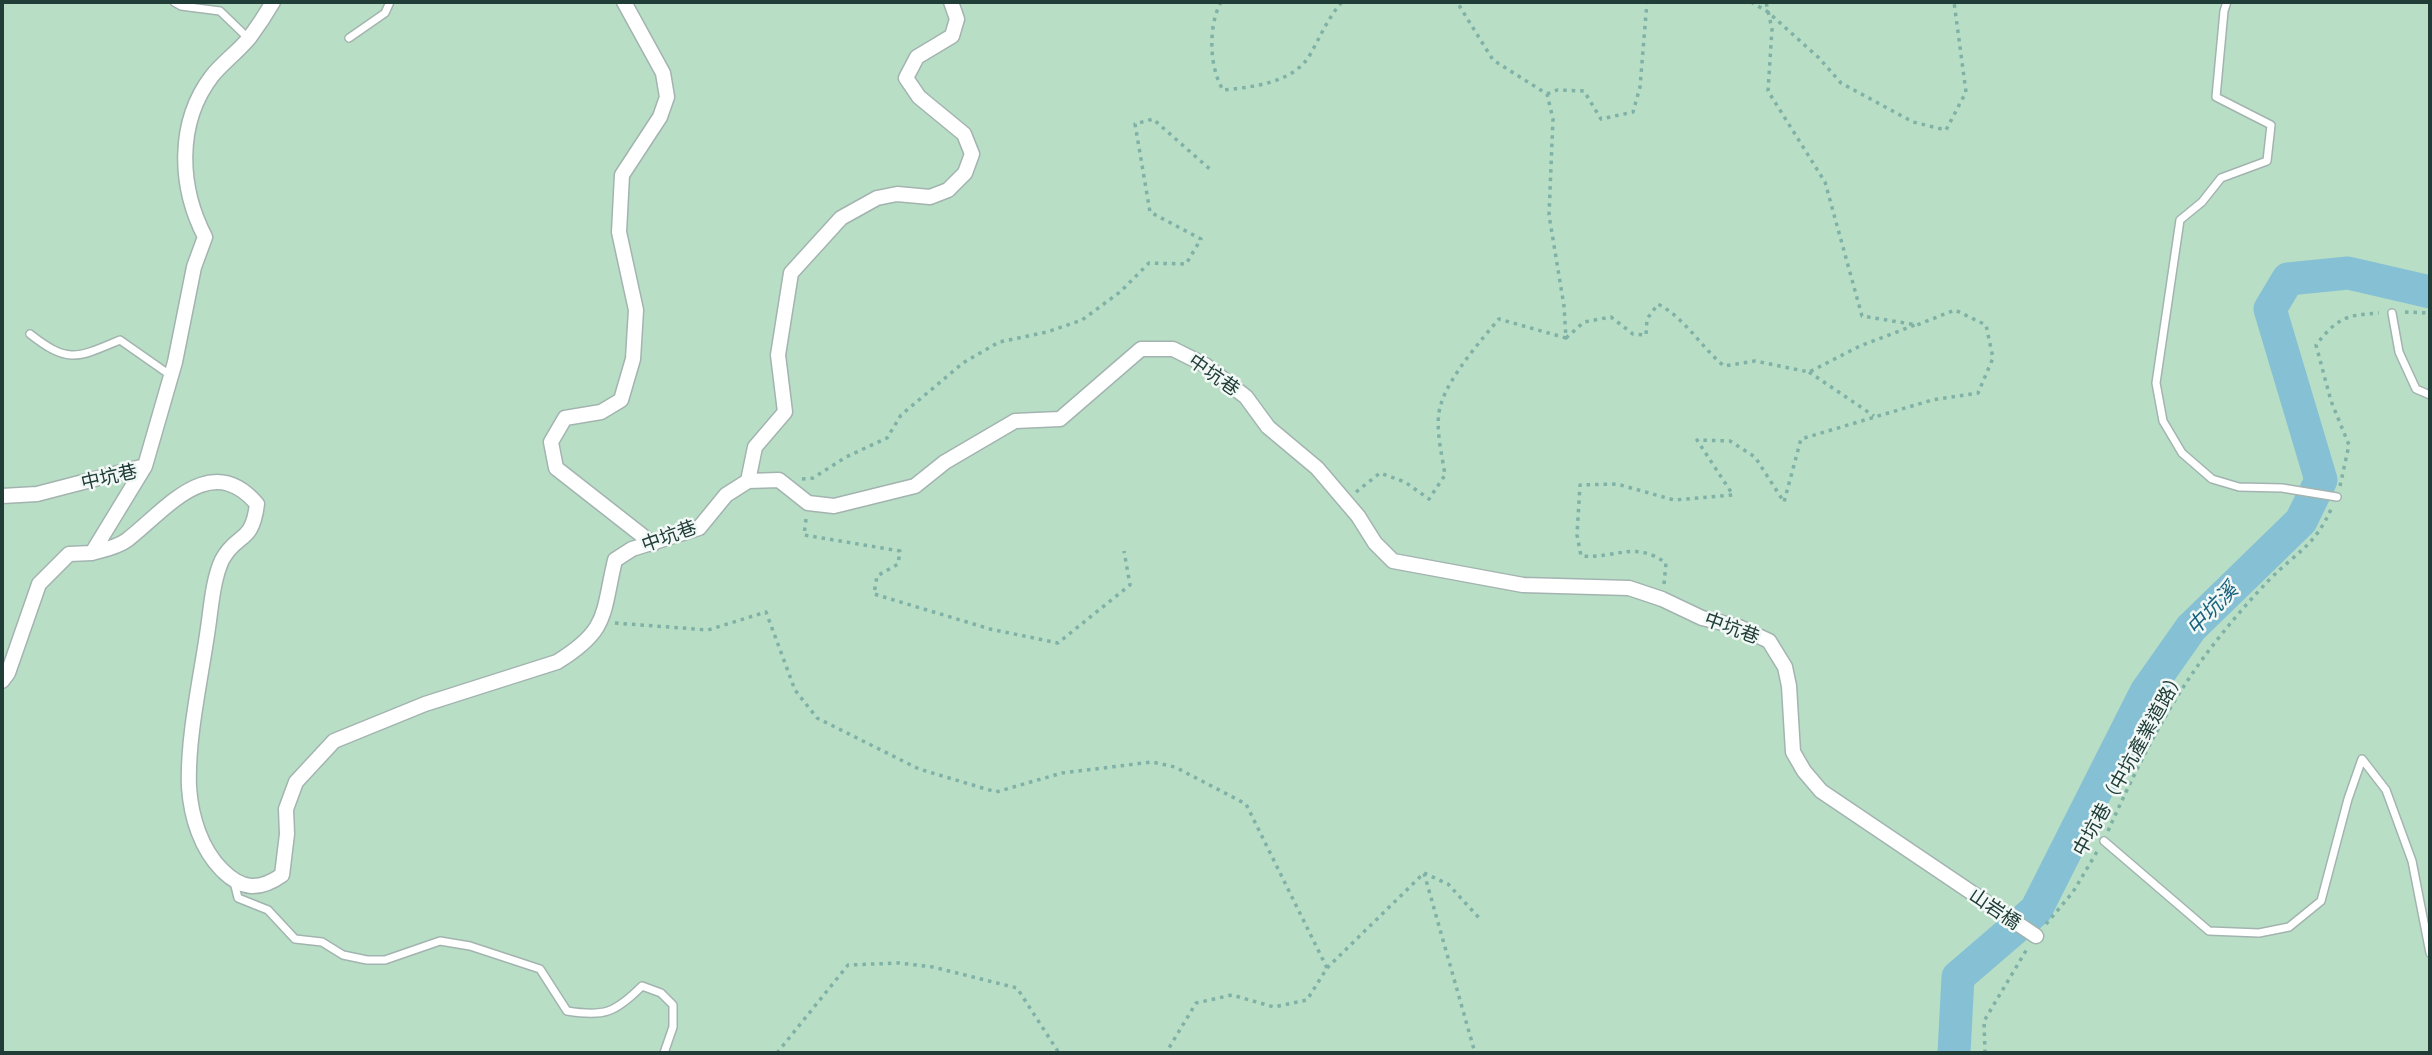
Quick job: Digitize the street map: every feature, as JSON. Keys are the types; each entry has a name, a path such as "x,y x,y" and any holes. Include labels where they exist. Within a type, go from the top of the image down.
{"street":[{"path":"145,466 190,301 194,267 205,237 195,217 184,174 186,142 196,104 212,76 249,39 273,2"},
{"path":"624,2 663,73 667,97 660,117 622,175 618,232 636,310 633,359 621,400 601,412 565,418 551,442 556,468 653,544"},
{"path":"808,503 779,480 748,481 755,447 785,412 778,355 792,273 841,218 877,198 897,194 929,197 948,190 965,173 972,154 964,134 919,97 906,78 917,57 952,36 957,19 951,2"},
{"name":"中坑巷","path":"808,503 834,506 915,486 945,461 1015,421 1060,419 1142,349 1173,349 1205,365 1246,397 1268,427 1317,467 1375,543 1393,561 1511,583 1629,588 1662,598 1702,618 1739,627 1769,641 1784,667 1794,752 1804,771 1821,791 1954,881"},
{"name":"中坑巷","path":"2,496 37,494 145,466"},
{"name":"中坑巷","path":"92,553 145,466"},
{"name":"中坑巷","path":"603,622 615,560 632,549 699,528 726,495 748,481"},
{"path":"2,681 8,673 38,584 69,554 92,553 125,542 180,494 201,485 227,482 245,490 257,504 255,521 248,534 222,561 198,695 189,787 193,811 207,854 234,882 258,888 282,876 287,835 286,809 296,782 334,741 425,704 557,662 591,638 603,622"},
{"name":"山岩橋","path":"1954,881 2036,936"}],"lane":[{"path":"174,2 181,6 220,11 249,39"},
{"path":"349,38 385,13 390,2"},
{"path":"2227,2 2216,97 2271,125 2267,161 2221,178 2202,202 2180,220 2156,383 2163,421 2182,453 2213,479 2239,487 2282,488 2336,497"},
{"path":"2392,313 2399,352 2410,377 2416,389 2430,395"},
{"path":"30,334 53,352 82,356 120,340 170,375"},
{"path":"2104,841 2209,931 2259,933 2289,927 2322,901 2348,799 2362,759 2386,789 2412,862 2430,953"},
{"path":"234,882 238,898 268,910 295,939 322,943 343,955 385,960 440,941 470,946 540,969 567,1011 596,1015 621,1006 642,986 662,993 673,1005 673,1027 664,1053"}],"path":[{"path":"1220,2 1212,18 1215,76 1223,90 1250,87 1286,77 1310,56 1325,22 1342,2"},
{"path":"1457,2 1493,60 1547,94 1553,119 1549,215 1564,306 1566,338"},
{"path":"1547,94 1558,90 1584,91 1601,119 1633,112 1640,87 1647,2"},
{"path":"1751,2 1768,12 1819,58 1840,83 1913,122 1946,130 1966,92 1954,2"},
{"path":"1766,2 1772,29 1768,91 1825,182 1861,316 1917,325"},
{"path":"779,480 813,478 846,457 887,438 901,415 963,363 999,342 1047,332 1082,320 1120,292 1149,263 1186,264 1201,239 1150,212 1135,124 1153,119 1212,171"},
{"path":"1566,338 1584,322 1611,317 1633,334 1646,335 1647,319 1658,304 1677,314 1708,353 1724,366 1755,361 1809,372 1874,416"},
{"path":"1662,598 1666,563 1651,552 1628,550 1603,558 1581,556 1577,536 1580,485 1616,484 1674,500 1733,495 1697,440 1730,441 1755,457 1784,502 1801,439 1932,400 1978,393 1993,358 1986,325 1955,310 1860,346 1809,372"},
{"name":"中坑巷（中坑產業道路）","path":"1985,1053 1984,1021 1998,993 2036,936 2073,892 2104,841 2130,783 2204,657 2272,577 2299,556 2321,531 2336,497 2349,444 2331,401 2316,345 2328,330 2347,315 2430,313"},
{"path":"1345,501 1380,473 1405,482 1429,499 1445,475 1440,443 1440,405 1469,354 1499,318 1566,338"},
{"path":"808,503 804,535 901,551 898,564 877,576 874,594 990,629 1058,643 1130,584 1124,551"},
{"path":"603,622 708,630 766,612 795,690 817,718 919,769 996,792 1062,774 1152,762 1175,767 1246,804 1327,968"},
{"path":"1166,1053 1196,1003 1232,995 1274,1007 1307,1000 1327,968 1424,873"},
{"path":"1424,873 1448,884 1480,920"},
{"path":"1424,873 1475,1053"},
{"path":"777,1053 848,965 898,963 933,967 1017,988 1059,1053"}],"green space":[{"path":"2,2 2430,2 2430,1053 2,1053"}],"waterway":[{"name":"中坑溪","path":"1954,1053 1958,977 2036,910 2146,692 2191,628 2301,521 2321,480 2270,309 2288,279 2348,273 2430,292"}]}
